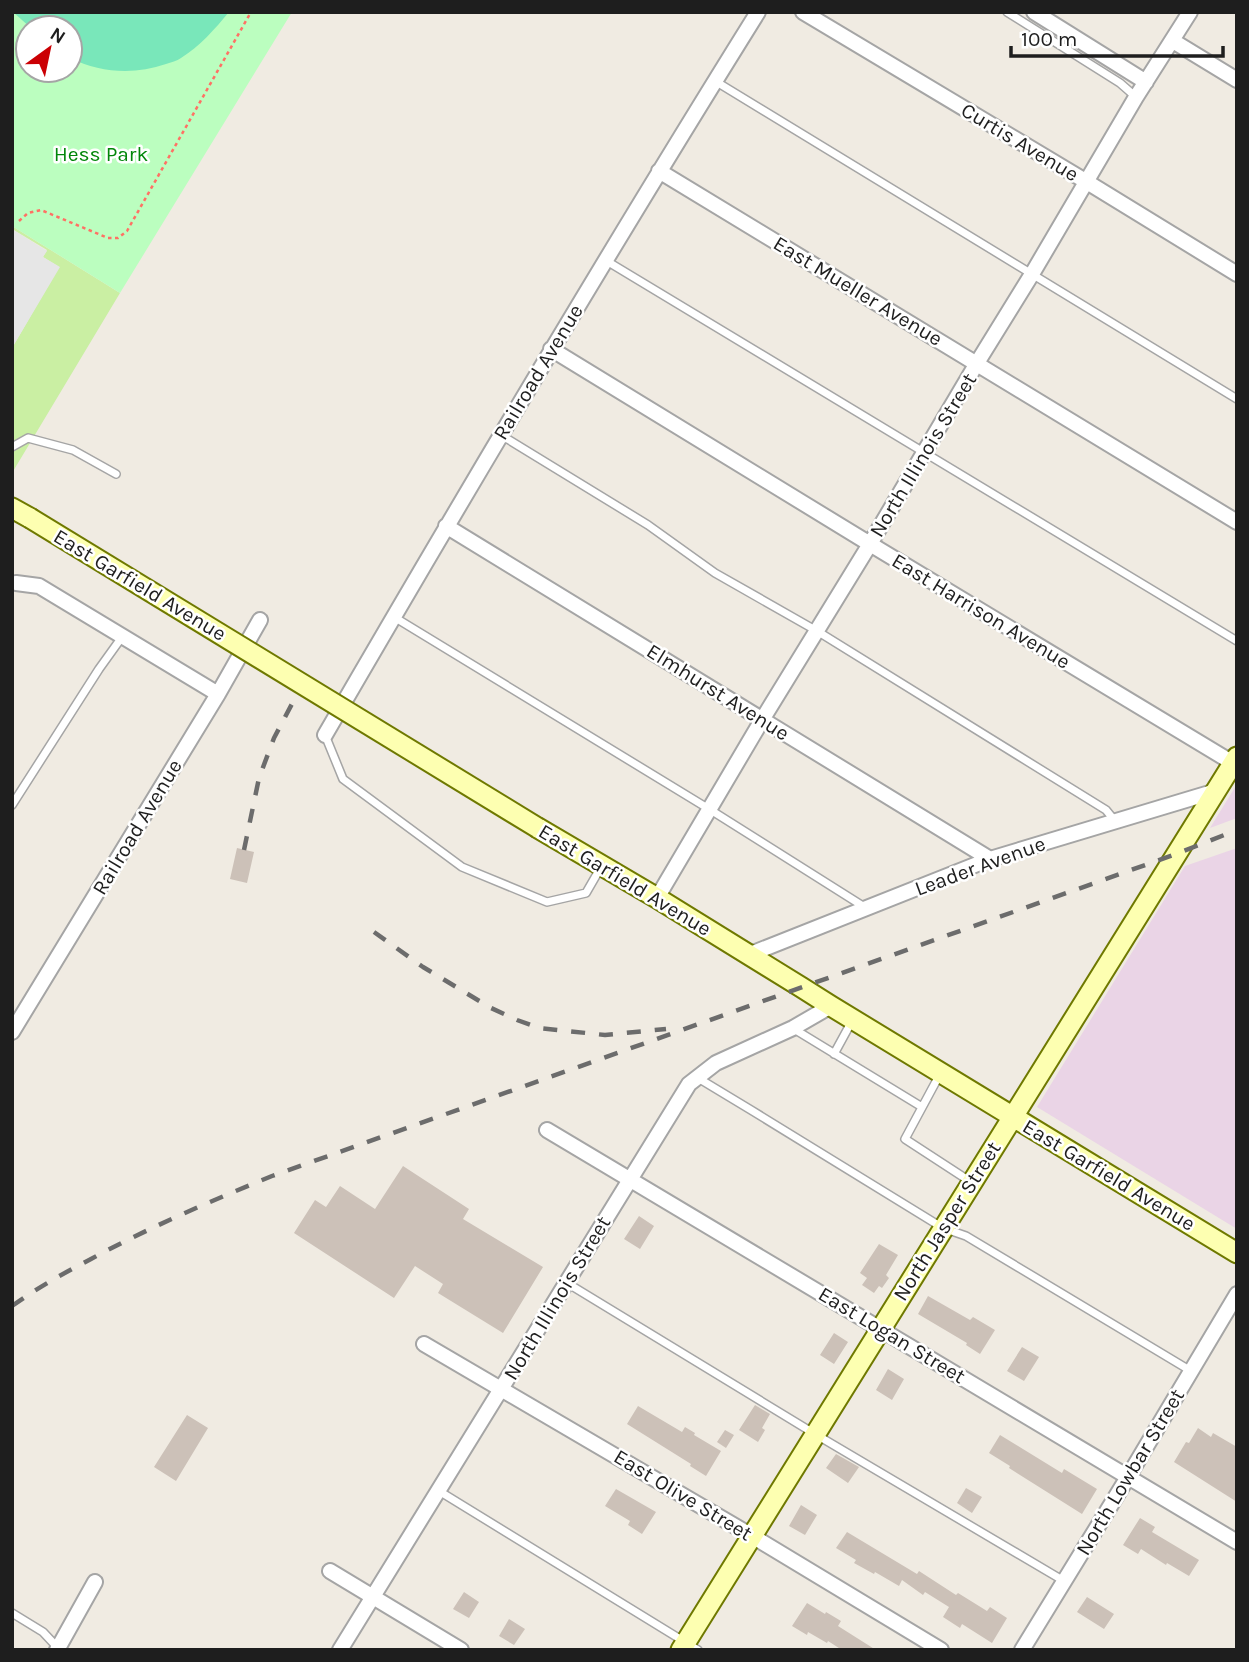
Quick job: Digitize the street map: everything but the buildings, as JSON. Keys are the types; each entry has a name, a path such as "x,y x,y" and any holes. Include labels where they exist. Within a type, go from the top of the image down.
{"street":[{"name":"Railroad Avenue","path":"325,735 551,349 758,12"},
{"name":"Curtis Avenue","path":"803,12 1237,274"},
{"path":"1034,12 1146,82"},
{"name":"North Illinois Street","path":"657,898 1136,97 1190,12"},
{"path":"1173,41 1237,80"},
{"name":"East Mueller Avenue","path":"659,171 1237,522"},
{"name":"East Harrison Avenue","path":"551,349 870,544 1235,760"},
{"name":"East Garfield Avenue","path":"12,508 1237,1253"},
{"name":"Elmhurst Avenue","path":"446,526 989,859"},
{"path":"14,584 39,586 218,694"},
{"name":"Railroad Avenue","path":"12,1032 218,694 260,620"},
{"name":"North Jasper Street","path":"688,1647 752,1536 880,1328 1235,760"},
{"name":"Leader Avenue","path":"748,955 989,859 1216,791"},
{"name":"North Illinois Street","path":"340,1650 689,1084 716,1063 793,1028 831,1006"},
{"name":"East Logan Street","path":"547,1130 1237,1542"},
{"name":"North Lowbar Street","path":"1022,1650 1237,1294"},
{"name":"East Olive Street","path":"424,1344 941,1650"},
{"path":"330,1571 461,1650"},
{"path":"57,1649 95,1581"}],"lane":[{"path":"1007,12 1120,82 1136,97"},
{"path":"715,81 1237,399"},
{"path":"605,260 1237,641"},
{"path":"500,435 648,525 715,573 817,631 1106,810 1115,821"},
{"path":"12,447 28,438 73,450 116,474"},
{"path":"394,617 866,908"},
{"path":"12,805 122,636"},
{"path":"325,735 343,779 462,867 547,902 586,893 602,866"},
{"path":"834,1054 853,1020"},
{"path":"793,1028 922,1107"},
{"path":"940,1073 905,1139 971,1182"},
{"path":"697,1078 943,1228 967,1236 1191,1371"},
{"path":"567,1283 815,1434 1065,1581"},
{"path":"439,1491 688,1647"},
{"path":"12,1613 43,1632 57,1649"}],"path":[{"path":"19,221 28,213 41,211 108,238 118,238 127,231 251,12"}],"shaded area":[{"path":"12,229 47,251 43,257 60,267 12,348"},
{"path":"1237,784 1237,818 1210,828"},
{"path":"1237,848 1237,1229 1037,1107 1185,866"}],"green space":[{"name":"Hess Park","path":"12,12 292,12 120,293 12,226"},
{"path":"13,12 229,12 201,43 179,59 154,68 130,71 84,64 84,14"},
{"path":"12,226 120,293 12,473 12,348 59,267 43,257 47,250 12,229"}],"railway":[{"path":"244,850 259,778 274,738 294,700"},
{"path":"12,1306 61,1275 136,1236 272,1176 1237,830"},
{"path":"374,932 423,967 491,1008 539,1028 605,1035 666,1029"}]}
